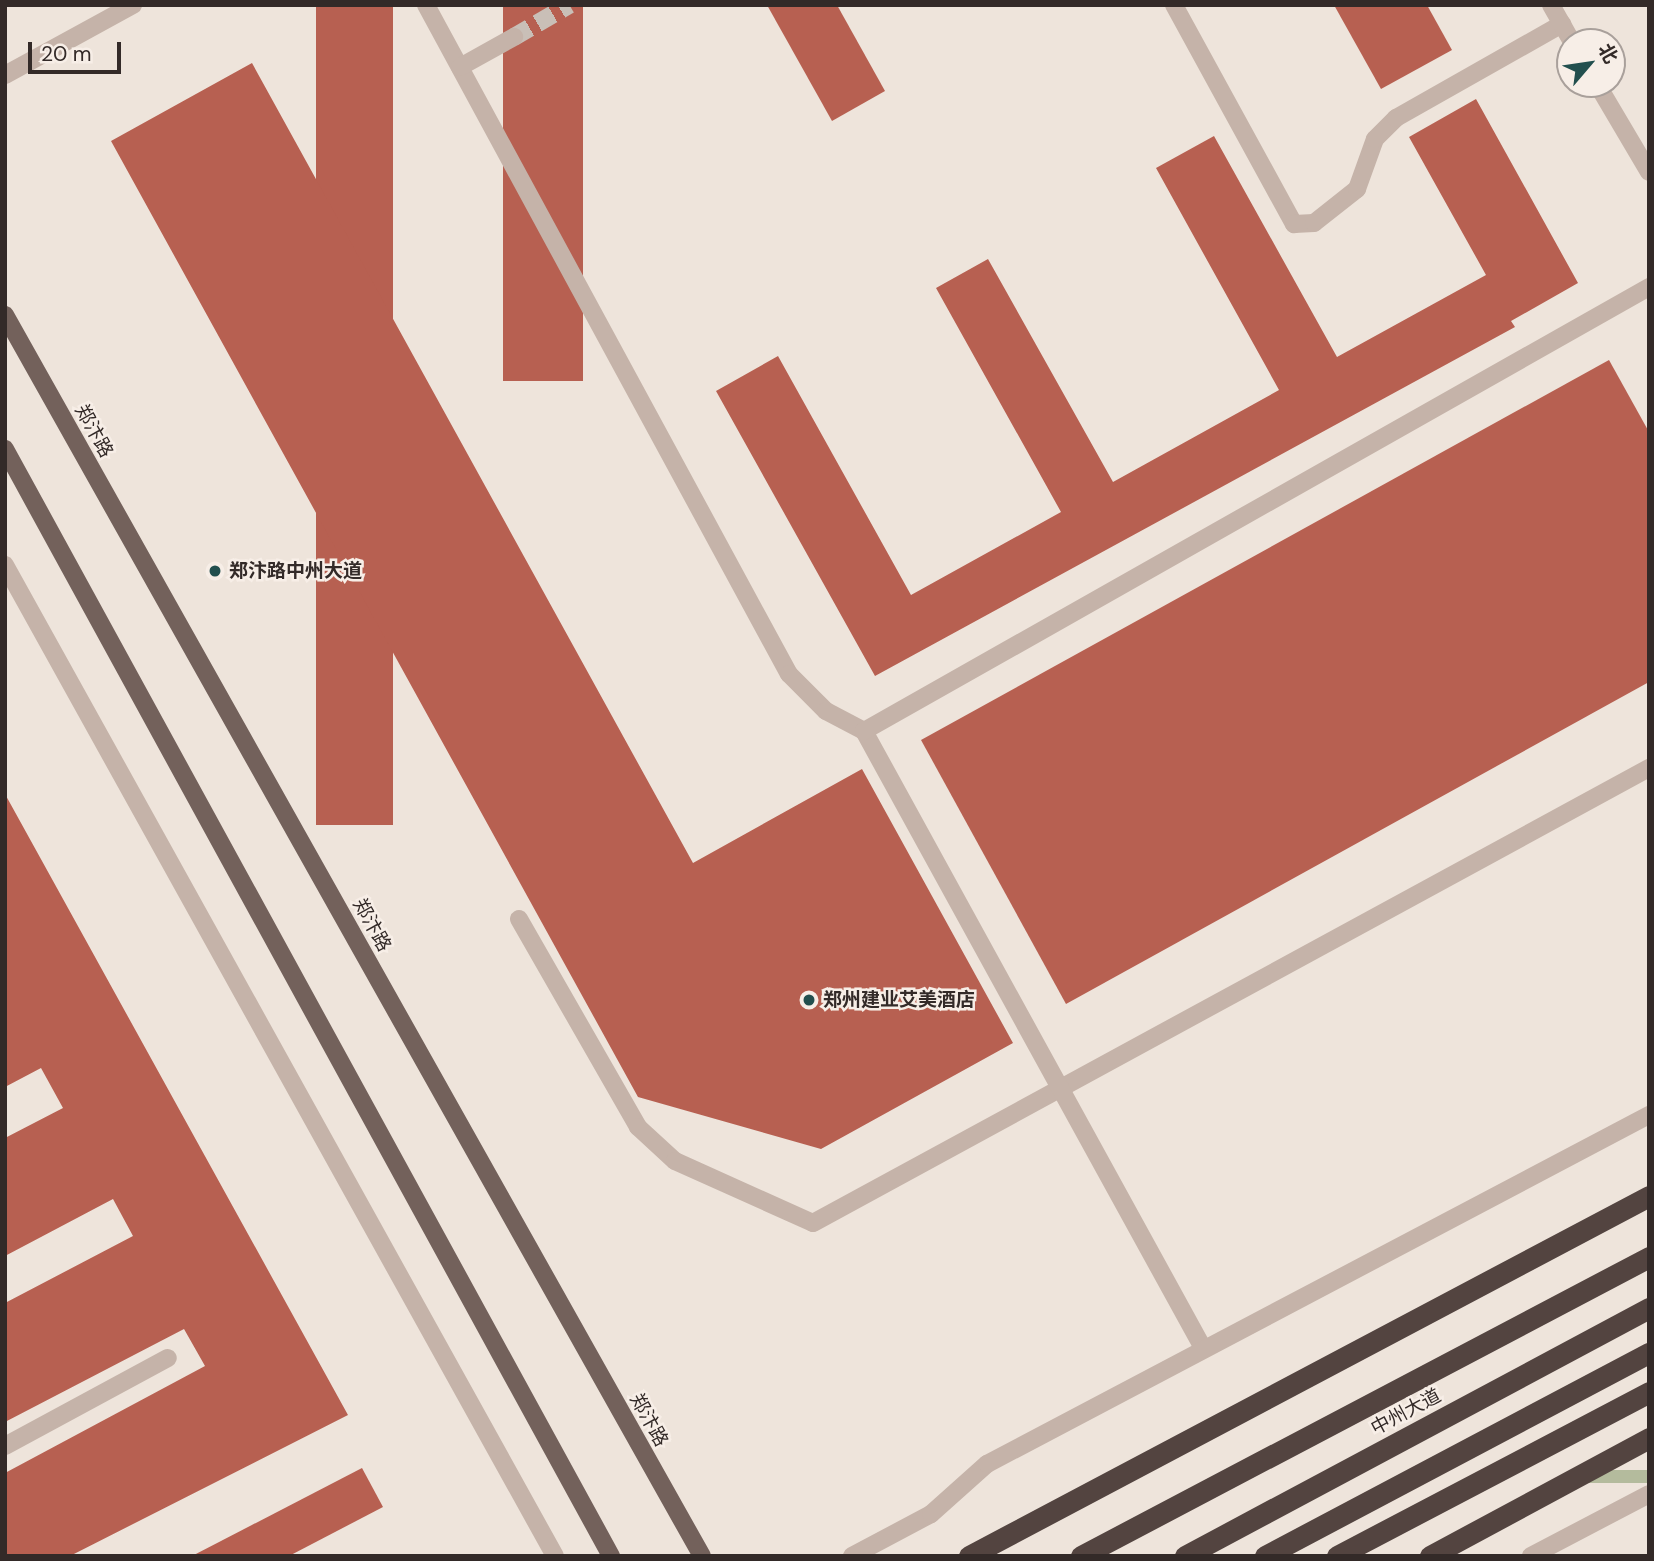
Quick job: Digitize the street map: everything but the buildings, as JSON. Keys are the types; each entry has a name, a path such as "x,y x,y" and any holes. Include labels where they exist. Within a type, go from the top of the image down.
{"highway":[{"path":"970,1556 1649,1196"},
{"path":"1081,1556 1649,1257"},
{"name":"中州大道","path":"1185,1556 1649,1308"},
{"path":"1265,1556 1649,1353"},
{"path":"1337,1556 1649,1392"},
{"path":"1430,1556 1649,1438"}],"main road":[{"name":"郑汴路","path":"5,315 702,1556"},
{"path":"5,449 611,1556"}],"street":[{"path":"5,75 133,5"},
{"path":"426,5 789,674 826,711 864,731 1203,1348"},
{"path":"1174,5 1294,224 1314,223 1357,189 1375,139 1396,118 1562,24"},
{"path":"1551,5 1564,28"},
{"path":"460,67 514,37"},
{"path":"1605,98 1649,172"},
{"path":"864,731 1649,287"},
{"path":"5,565 555,1556"},
{"path":"519,919 638,1127 675,1161 813,1223 1649,768"},
{"path":"852,1556 931,1514 987,1464 1649,1115"},
{"path":"5,1446 168,1358"},
{"path":"1531,1556 1649,1494"}],"green space":[{"path":"1570,1470 1649,1470 1649,1483 1570,1483"}],"tunnel":[{"path":"514,37 569,5"}],"place":[{"name":"郑汴路中州大道","path":"215,571"},
{"name":"郑州建业艾美酒店","path":"809,1000"}]}
